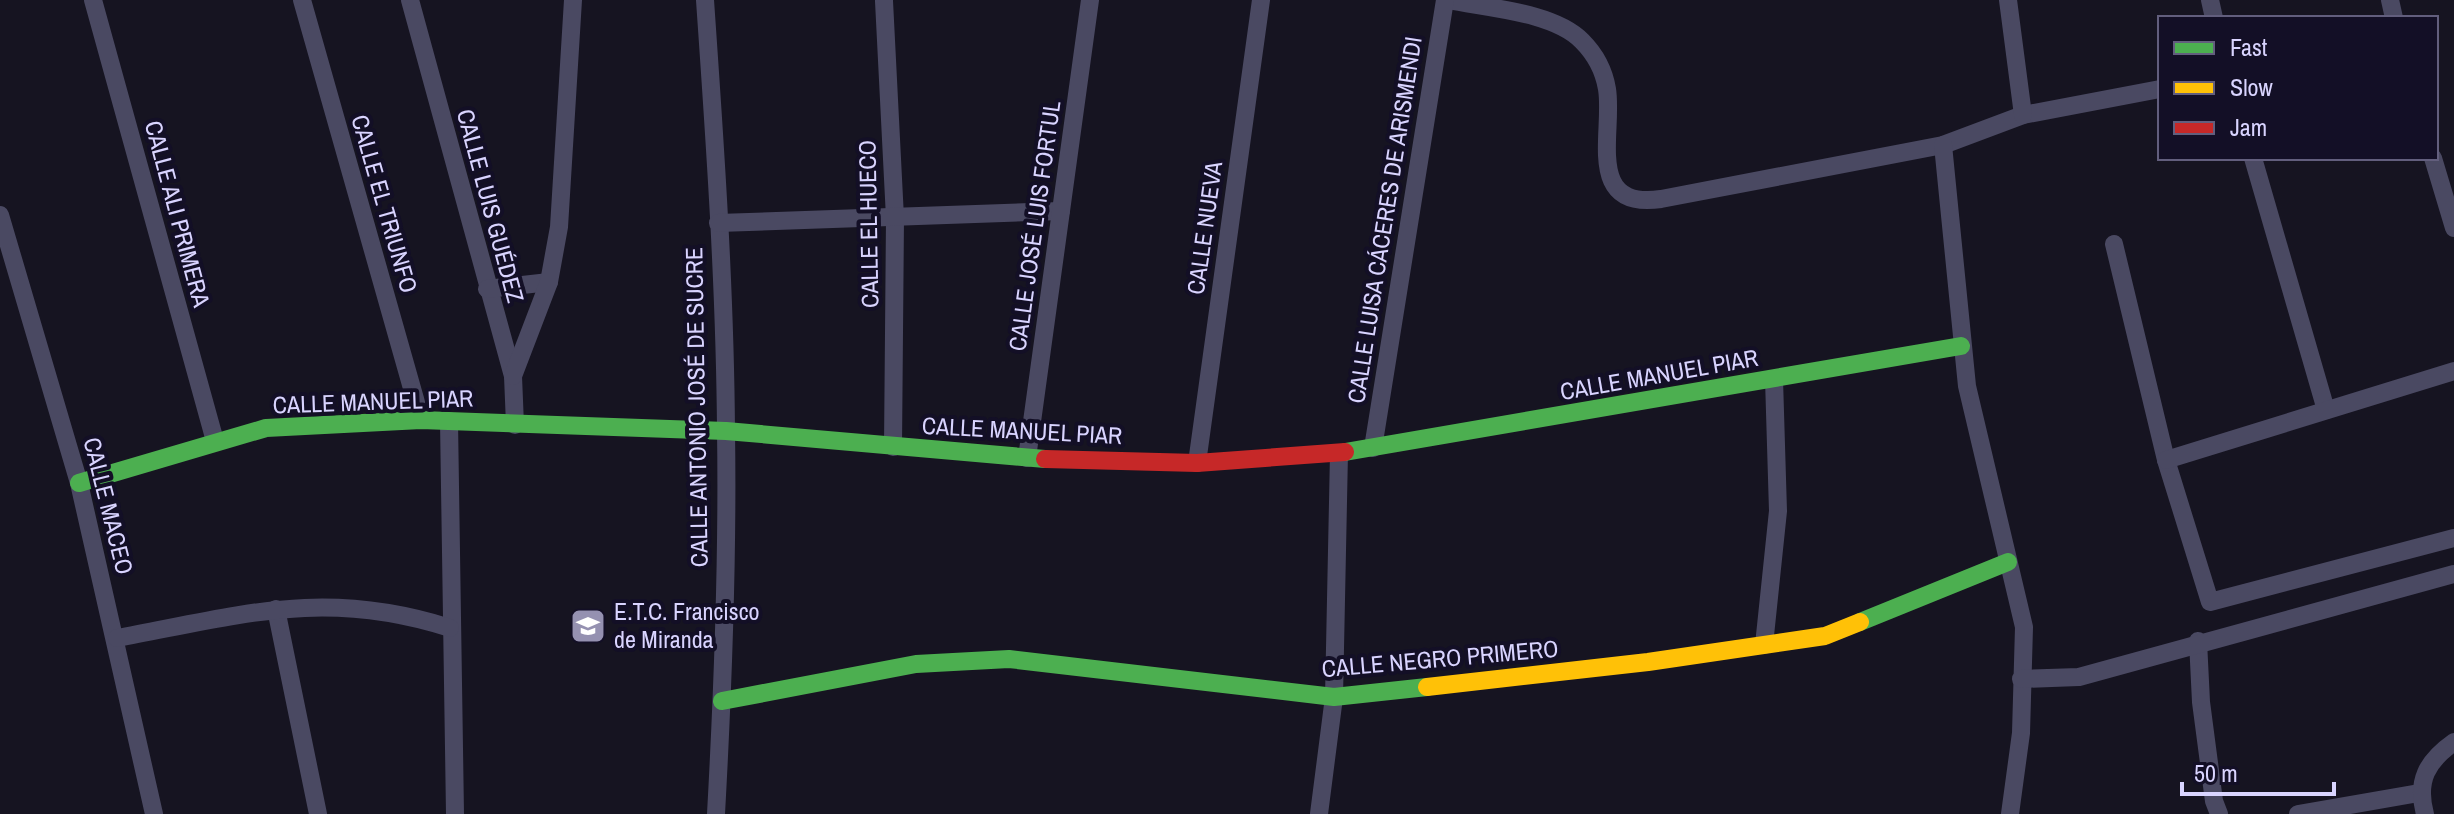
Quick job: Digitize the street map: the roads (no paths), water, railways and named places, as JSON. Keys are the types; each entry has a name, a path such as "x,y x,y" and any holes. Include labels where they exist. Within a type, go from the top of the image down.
{"street":[{"name":"CALLE ALI PRIMERA","path":"93,0 215,441"},
{"name":"CALLE EL TRIUNFO","path":"302,0 421,420"},
{"name":"CALLE LUIS GUÉDEZ","path":"410,0 513,376 515,425"},
{"path":"513,376 549,282 566,148 573,0"},
{"name":"CALLE ANTONIO JOSÉ DE SUCRE","path":"705,0 726,431 722,701 716,814"},
{"name":"CALLE JOSÉ LUIS FORTUL","path":"1027,458 1090,0"},
{"name":"CALLE NUEVA","path":"1197,463 1261,0"},
{"path":"1447,0 1557,23 1581,40 1604,76 1608,103 1605,164 1619,189 1628,196 1650,201 1943,145 2023,115 2158,89"},
{"name":"CALLE LUISA CÁCERES DE ARISMENDI","path":"1373,448 1447,0"},
{"path":"2008,0 2023,115"},
{"name":"CALLE EL HUECO","path":"884,1 895,218 893,447"},
{"path":"1943,145 1961,346 2024,627 2021,733 2010,814"},
{"path":"2254,160 2326,410"},
{"path":"2434,160 2454,228"},
{"path":"718,223 1061,211"},
{"name":"CALLE MACEO","path":"0,215 79,483 117,638 137,752 154,814"},
{"path":"2114,244 2166,460 2210,602 2454,538"},
{"path":"487,289 549,282"},
{"name":"CALLE MANUEL PIAR","path":"79,483 266,428 421,420 726,431 1027,458 1197,463 1339,453 1961,346"},
{"path":"2166,460 2454,371"},
{"path":"1764,645 1778,511 1774,379"},
{"path":"449,421 455,814"},
{"path":"1319,814 1334,697 1339,453"},
{"name":"CALLE NEGRO PRIMERO","path":"722,701 916,664 1009,659 1334,697 1825,636 2008,562"},
{"path":"2021,679 2079,677 2152,659 2198,641 2454,574"},
{"path":"117,638 309,605 391,611 450,628"},
{"path":"276,609 318,814"},
{"path":"2198,641 2201,702 2214,801 2219,814"},
{"path":"2425,814 2419,793 2429,764 2454,742"},
{"path":"2298,814 2419,793"}],"place":[{"name":"E.T.C. Francisco de Miranda","path":"588,626"}]}
